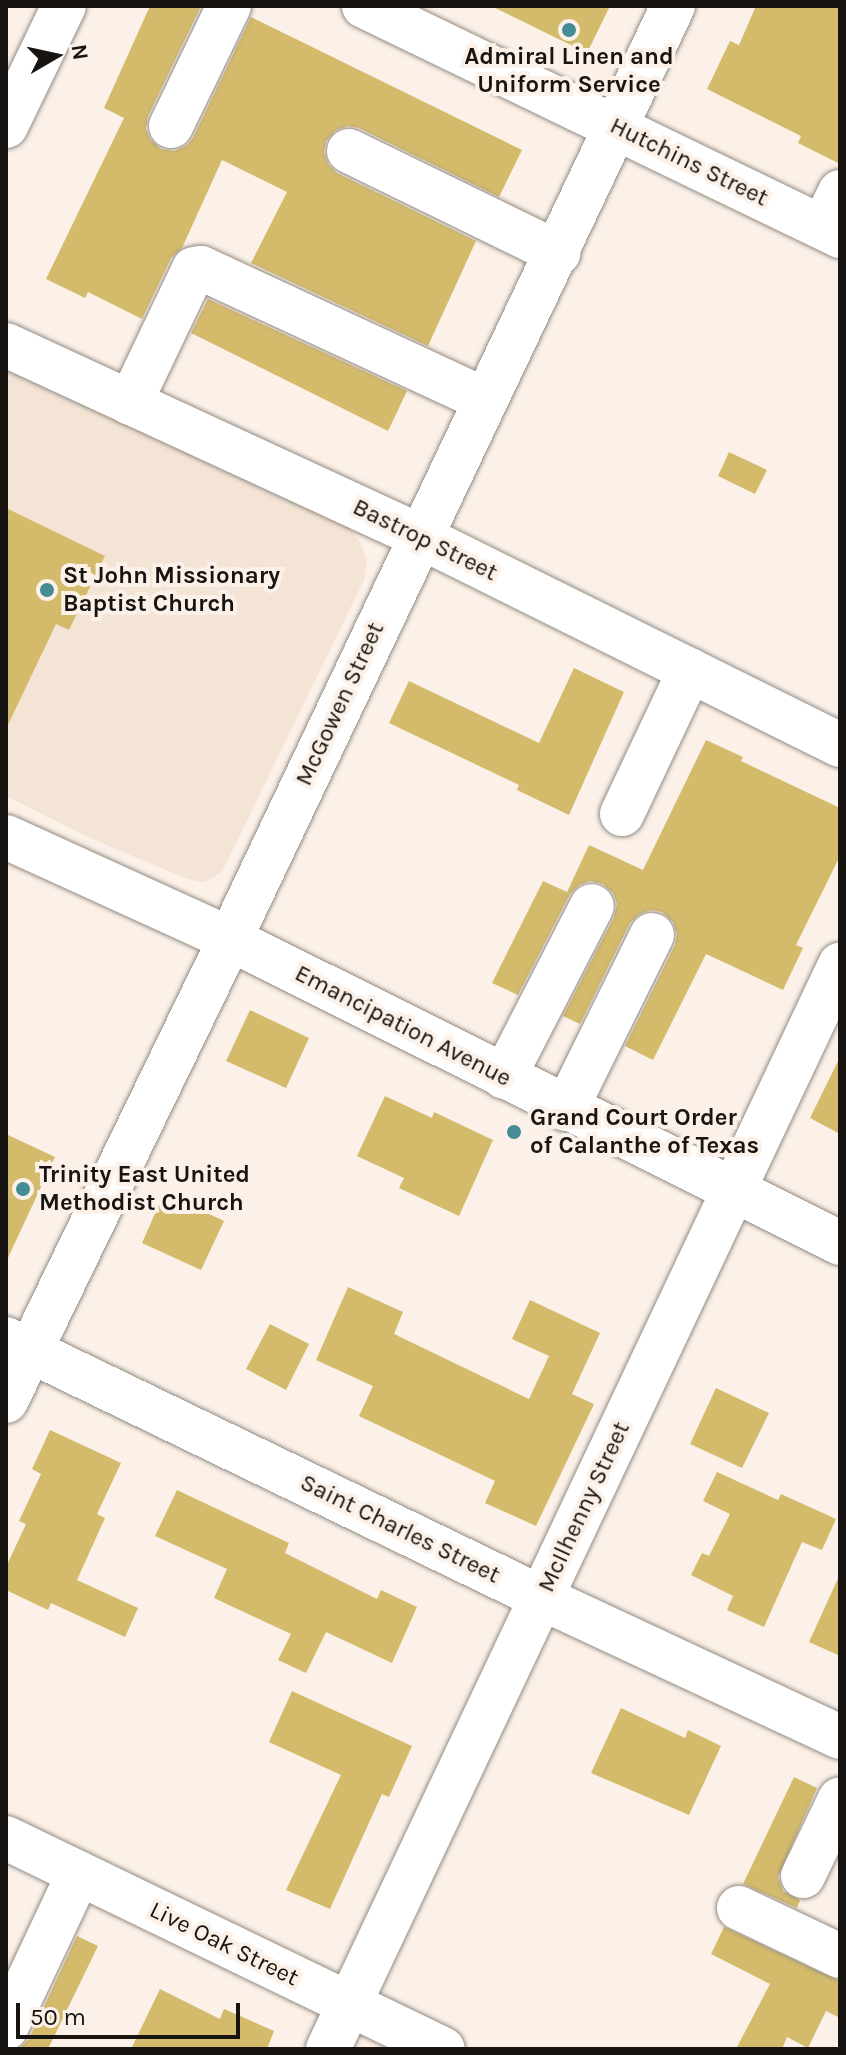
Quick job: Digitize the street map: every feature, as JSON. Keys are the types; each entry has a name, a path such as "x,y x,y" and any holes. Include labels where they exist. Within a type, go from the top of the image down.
{"street":[{"path":"6,126 64,6"},
{"path":"171,126 229,6"},
{"name":"Hutchins Street","path":"364,6 617,127 834,218"},
{"name":"McGowen Street","path":"6,1401 18,1344 230,939 673,6"},
{"path":"349,151 558,253"},
{"path":"130,403 194,269 201,268 486,400"},
{"name":"Bastrop Street","path":"6,345 419,536 840,745"},
{"path":"622,814 690,670"},
{"name":"Emancipation Avenue","path":"6,837 230,939 840,1243"},
{"path":"504,1077 592,906"},
{"path":"566,1109 652,935"},
{"name":"McIlhenny Street","path":"328,2049 840,965"},
{"name":"Saint Charles Street","path":"18,1344 542,1598 840,1737"},
{"path":"803,1876 840,1799"},
{"name":"Live Oak Street","path":"6,1838 443,2049"},
{"path":"6,2028 79,1873"},
{"path":"739,1908 840,1956"}],"shaded area":[{"path":"6,358 349,528 360,542 367,560 364,580 222,872 204,882 187,879 90,838 6,796"}],"building":[{"path":"150,6 201,6 148,116 146,129 150,139 161,149 174,151 186,146 193,138 251,17 522,150 499,197 359,128 348,126 336,130 326,141 324,152 328,164 337,173 476,241 428,346 251,263 287,192 222,160 182,248 171,258 142,319 88,292 85,298 46,279 124,118 104,108"},
{"name":"Admiral Linen and Uniform Service","path":"491,6 610,6 587,53"},
{"path":"756,6 840,6 840,164 798,143 801,136 707,89 730,41 739,45"},
{"path":"208,299 407,391 388,431 191,333"},
{"path":"729,452 767,470 755,494 718,476"},
{"name":"St John Missionary Baptist Church","path":"6,508 105,556 69,630 56,624 6,729"},
{"path":"574,668 624,692 569,815 517,790 519,785 389,723 409,681 539,743"},
{"path":"706,740 743,757 741,761 840,808 840,856 796,945 803,948 783,990 706,954 653,1060 625,1046 675,945 677,934 673,922 662,912 650,910 630,923 580,1024 563,1016 614,917 617,904 613,893 603,884 590,881 579,885 570,894 518,995 492,983 543,881 567,892 589,845 643,870"},
{"path":"250,1010 309,1038 286,1088 226,1061"},
{"path":"840,1057 840,1134 810,1118"},
{"path":"385,1096 432,1118 434,1112 493,1140 459,1216 399,1188 404,1178 357,1156"},
{"name":"Trinity East United Methodist Church","path":"6,1134 55,1157 6,1262"},
{"path":"164,1193 224,1221 201,1270 142,1243"},
{"path":"348,1287 403,1312 394,1334 529,1399 549,1356 512,1339 530,1300 600,1333 572,1394 594,1404 536,1526 485,1503 495,1481 359,1416 373,1386 316,1360"},
{"path":"270,1324 309,1344 286,1390 246,1369"},
{"path":"716,1388 769,1413 742,1468 690,1444"},
{"path":"50,1430 121,1463 97,1514 105,1518 77,1580 138,1608 125,1637 51,1603 48,1610 6,1590 6,1567 26,1524 19,1521 41,1474 32,1469"},
{"path":"717,1472 778,1500 781,1494 836,1519 822,1550 802,1542 764,1627 727,1610 733,1596 691,1575 702,1553 709,1556 730,1514 703,1501"},
{"path":"177,1490 289,1543 285,1553 377,1599 381,1590 417,1607 392,1663 326,1632 306,1673 278,1660 291,1634 214,1598 227,1569 155,1536"},
{"path":"840,1574 840,1656 809,1642"},
{"path":"292,1691 412,1746 389,1797 382,1794 330,1909 286,1890 341,1775 269,1742"},
{"path":"621,1708 685,1738 688,1730 721,1746 689,1815 591,1773"},
{"path":"794,1777 817,1788 778,1877 783,1891 800,1900 797,1908 743,1884"},
{"path":"724,1927 840,1981 840,2018 826,2011 808,2048 787,2037 782,2049 736,2049 770,1984 711,1954"},
{"path":"77,1936 98,1946 48,2049 19,2049 29,2039"},
{"path":"160,1989 220,2019 224,2009 274,2031 267,2049 131,2049"}],"place":[{"name":"Admiral Linen and Uniform Service","path":"569,30"},
{"name":"St John Missionary Baptist Church","path":"47,590"},
{"name":"Grand Court Order of Calanthe of Texas","path":"514,1132"},
{"name":"Trinity East United Methodist Church","path":"23,1189"}]}
